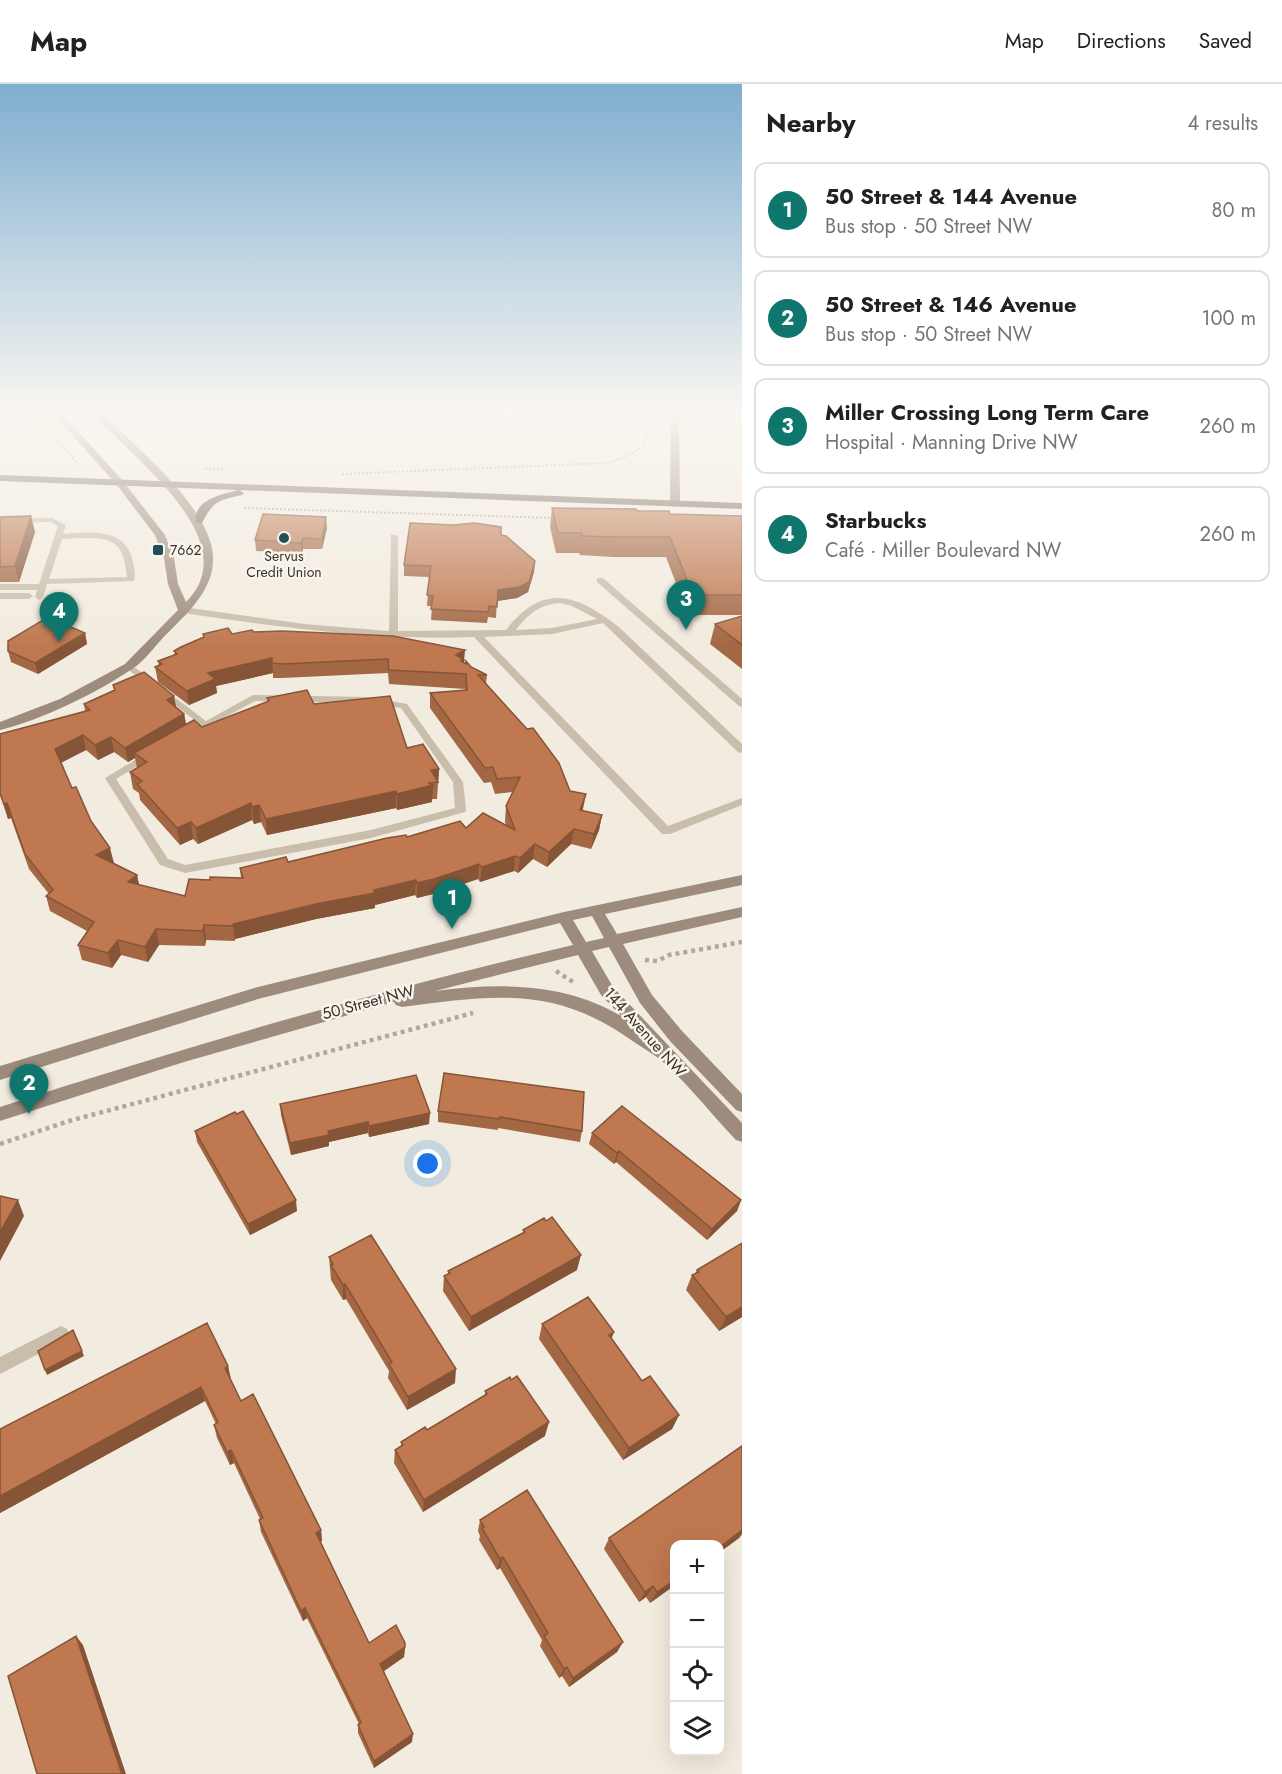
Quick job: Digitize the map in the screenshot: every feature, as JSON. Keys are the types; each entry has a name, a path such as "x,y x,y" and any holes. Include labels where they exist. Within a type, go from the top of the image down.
{"main road":[{"path":"124,489 153,525 165,545 173,584 183,610"},
{"path":"0,726 64,702 129,666 196,598 202,589 208,566 208,551 199,521 171,489"},
{"path":"285,489 742,506"},
{"path":"199,521 202,510 214,499 239,493 288,489"},
{"path":"675,489 675,504"},
{"path":"0,1073 258,993 564,916 742,880"},
{"name":"144 Avenue NW","path":"596,910 635,981 658,1015 700,1063 742,1105"},
{"name":"50 Street NW","path":"0,1114 204,1047 337,1010 581,947 742,912"},
{"name":"144 Avenue NW","path":"564,916 607,991 664,1055 742,1135"},
{"path":"337,1010 479,993 552,996 589,1006 664,1055"}],"lane":[{"path":"0,521 59,522 62,525 39,597"},
{"path":"0,587 131,579 128,556 123,546 112,539 97,536 58,537"},
{"path":"393,632 394,536"},
{"path":"600,580 742,704"},
{"path":"0,596 29,596"},
{"path":"509,633 516,622 542,603 569,600 582,604 606,620 742,750"},
{"path":"183,610 288,626 477,635 552,631 606,620"},
{"path":"477,635 666,831 742,801"},
{"path":"129,666 200,728 253,698 367,700 404,706 458,782 461,810 371,834 185,869 164,862 110,778 157,751"},
{"path":"0,1366 61,1334"}],"path":[{"path":"241,508 560,518"},
{"path":"649,959 657,962 669,955 742,942"},
{"path":"553,969 573,982"},
{"path":"0,1144 115,1108 444,1019 480,1012"}],"building":[{"path":"552,508 636,509 637,511 669,511 670,514 742,516 742,595 693,595 670,537 582,536 582,533 558,533"},
{"path":"263,514 326,517 322,539 303,538 301,543 255,540"},
{"path":"31,516 15,566 0,567 0,517"},
{"path":"410,523 453,525 474,523 501,527 501,535 506,536 535,561 529,582 519,587 498,590 497,607 489,606 488,612 431,609 433,596 427,595 431,566 404,565"},
{"path":"742,616 742,645 715,624"},
{"path":"48,617 85,633 35,663 8,651 8,641"},
{"path":"228,628 232,634 252,630 254,632 282,631 393,636 465,650 456,655 464,660 461,661 466,664 466,661 471,667 487,675 478,675 527,729 533,728 559,763 570,791 586,794 580,810 602,815 594,834 574,829 549,852 535,844 520,858 515,856 482,867 479,864 434,879 417,883 416,880 374,890 375,893 316,904 233,924 233,926 204,925 203,931 156,929 145,947 118,940 108,953 78,945 94,922 46,896 53,890 25,854 7,803 4,804 0,793 0,734 90,710 84,704 115,690 113,685 144,672 174,696 167,700 184,714 125,748 111,737 95,745 83,735 55,749 72,788 76,787 91,821 110,848 96,855 137,875 128,882 185,896 189,879 243,878 240,868 286,857 288,862 387,838 406,835 407,837 460,821 466,828 483,813 515,830 506,806 520,777 497,779 493,767 485,768 430,693 467,690 466,674 389,670 388,659 282,664 272,663 272,658 208,673 215,679 187,691 155,667 162,664 158,661 177,654 174,651 204,637 203,634"},
{"path":"307,690 314,704 390,696 407,748 423,744 439,769 431,770 438,782 428,783 433,785 397,794 396,791 266,819 259,805 252,807 251,803 196,828 191,822 177,828 137,784 142,781 130,772 147,762 134,753 194,720 202,727 269,701 267,698"},
{"path":"444,1073 584,1092 582,1131 500,1117 500,1119 438,1111"},
{"path":"416,1075 430,1113 369,1126 368,1122 328,1131 329,1135 290,1143 280,1104"},
{"path":"622,1106 741,1200 712,1229 619,1151 617,1153 592,1133"},
{"path":"243,1111 296,1200 248,1224 195,1131 235,1112 237,1114"},
{"path":"0,1196 18,1200 0,1232"},
{"path":"552,1217 581,1255 471,1317 444,1276 450,1273 448,1271 525,1232 523,1230 544,1218 546,1221"},
{"path":"371,1235 456,1369 408,1397 389,1364 392,1362 331,1265 333,1264 329,1257"},
{"path":"742,1243 742,1307 726,1317 692,1275"},
{"path":"588,1297 614,1332 609,1335 642,1381 650,1376 679,1415 629,1448 542,1324"},
{"path":"207,1323 228,1366 225,1368 241,1401 253,1394 321,1530 316,1533 369,1643 396,1625 405,1643 405,1647 380,1664 413,1734 374,1761 358,1725 361,1722 305,1608 301,1611 259,1520 263,1518 231,1450 227,1452 214,1425 218,1422 201,1387 0,1496 0,1429"},
{"path":"73,1330 82,1351 45,1370 38,1351"},
{"path":"517,1376 549,1422 424,1500 395,1450 403,1445 401,1442 425,1427 427,1430 487,1394 485,1391 510,1377 511,1380"},
{"path":"742,1446 742,1530 724,1544 724,1540 670,1540 670,1583 657,1592 653,1586 645,1592 609,1538"},
{"path":"527,1490 623,1642 573,1678 567,1667 564,1669 544,1636 548,1633 503,1557 500,1559 482,1528 484,1527 480,1520"},
{"path":"76,1636 122,1774 37,1774 8,1676"}],"place":[{"name":"Servus Credit Union","path":"284,538"},
{"name":"7662","path":"158,550"},
{"name":"Miller Crossing Long Term Care","path":"686,630"},
{"name":"Starbucks","path":"59,642"},
{"name":"50 Street & 144 Avenue","path":"452,929"},
{"name":"50 Street & 146 Avenue","path":"29,1114"}]}
